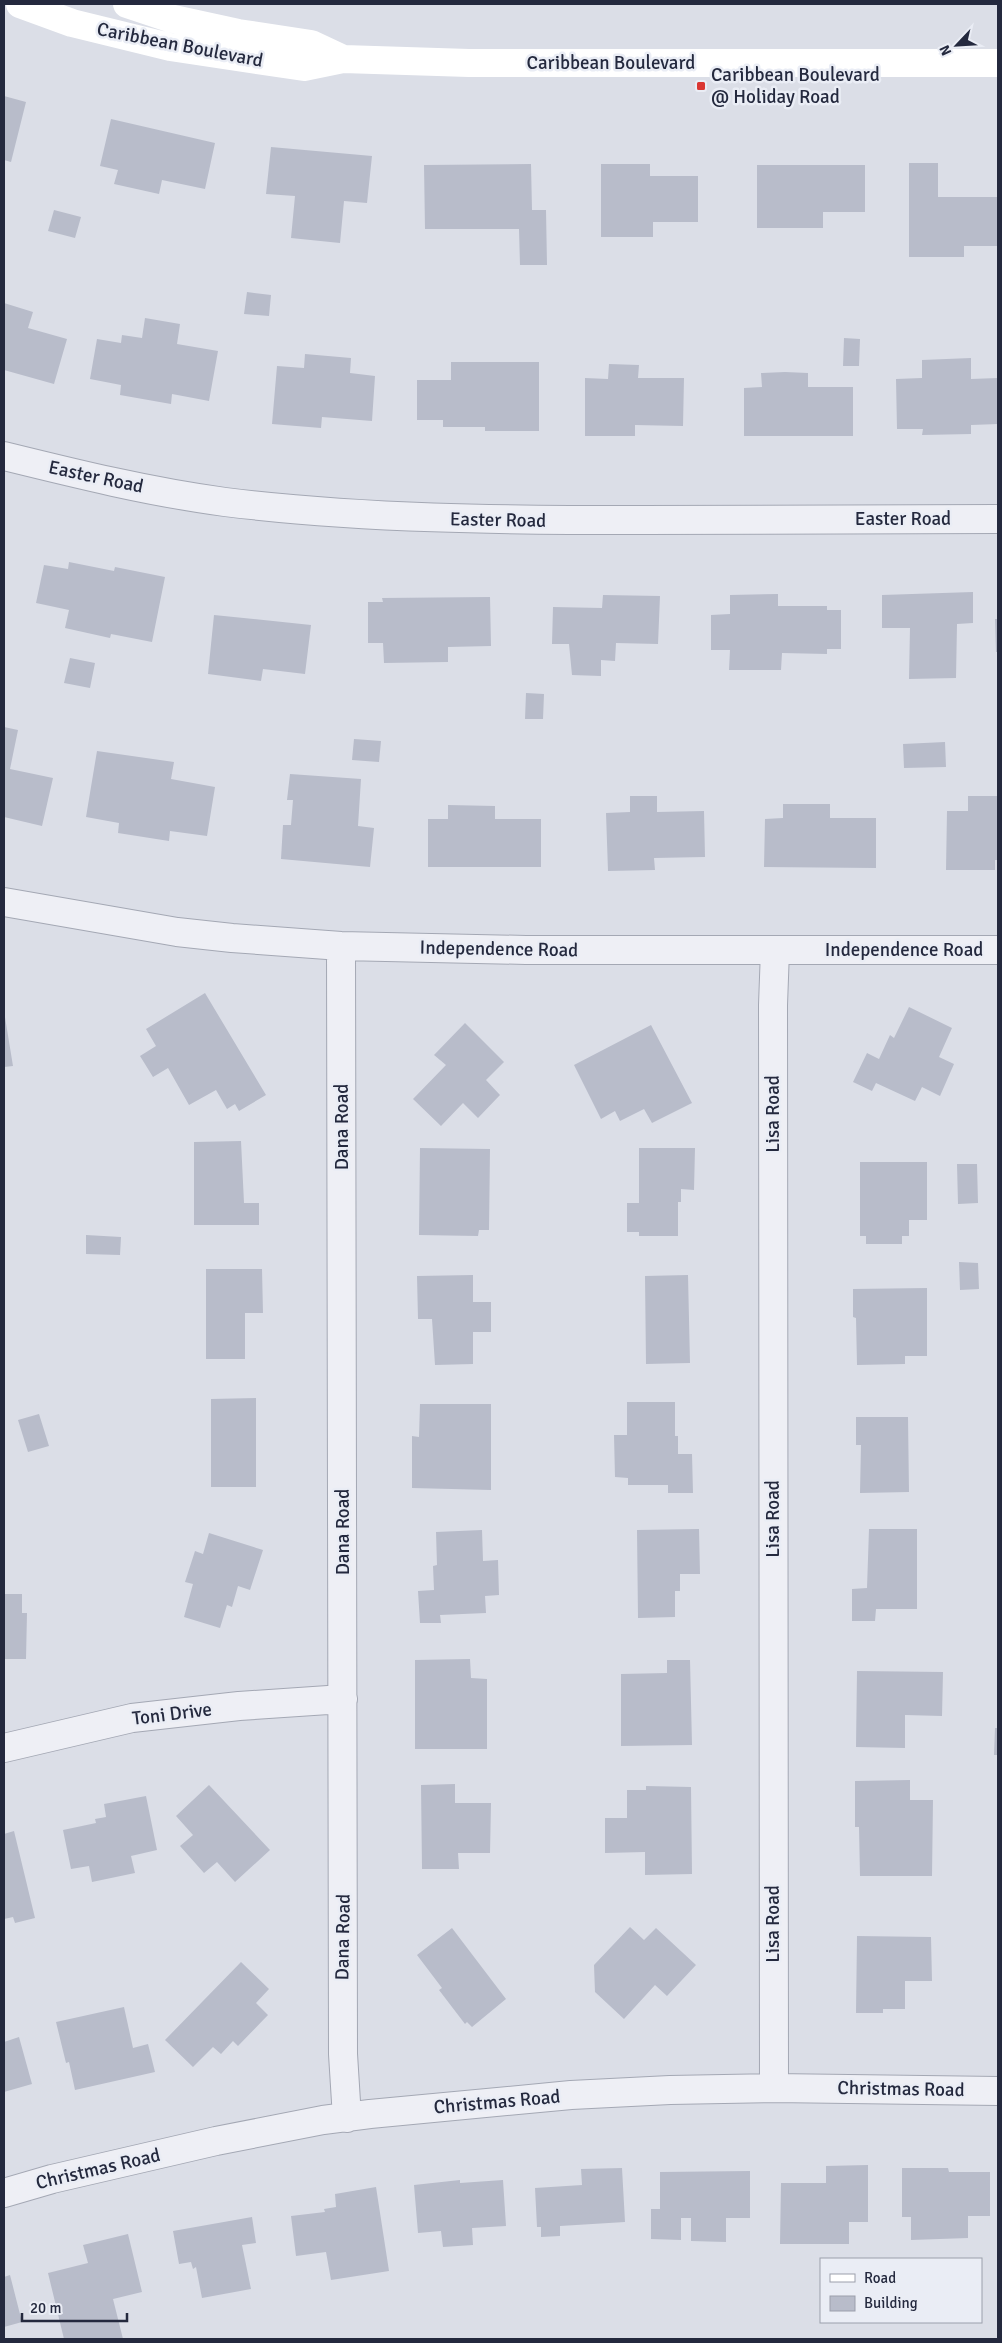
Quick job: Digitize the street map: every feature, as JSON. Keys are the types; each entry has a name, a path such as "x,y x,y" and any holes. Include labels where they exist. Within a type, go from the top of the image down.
{"street":[{"name":"Caribbean Boulevard","path":"20,4 72,23 120,36 218,56 304,66 343,59 470,63 998,63"},
{"name":"Caribbean Boulevard","path":"127,4 169,18 238,33 311,44 343,59"},
{"name":"Easter Road","path":"4,456 89,477 175,494 274,507 376,516 550,521 998,519"},
{"name":"Independence Road","path":"4,902 177,932 341,946 453,949 998,950"},
{"name":"Dana Road","path":"341,946 343,2045 347,2118"},
{"name":"Lisa Road","path":"774,2088 773,1005 775,950"},
{"name":"Toni Drive","path":"4,1748 132,1718 239,1706 343,1699"},
{"name":"Christmas Road","path":"4,2193 52,2179 207,2143 347,2118 571,2095 774,2088 998,2091"}],"building":[{"path":"4,96 26,102 11,162 4,160"},
{"path":"111,119 215,143 205,189 162,180 159,194 114,184 118,170 100,166"},
{"path":"271,147 372,156 367,203 344,201 340,243 291,238 295,196 266,194"},
{"path":"909,163 938,163 938,197 998,197 998,246 964,246 964,257 909,257"},
{"path":"531,164 532,210 546,210 547,265 520,265 519,229 425,229 424,165"},
{"path":"601,164 650,164 650,176 698,176 698,222 653,222 653,237 601,237"},
{"path":"757,165 865,165 865,212 823,212 823,228 757,228"},
{"path":"54,210 81,217 75,238 48,231"},
{"path":"247,292 271,295 269,316 244,314"},
{"path":"4,303 33,312 28,328 67,339 54,384 4,370"},
{"path":"145,318 180,324 177,344 218,351 209,401 172,394 171,404 120,395 121,385 90,379 97,339 121,343 122,335 142,338"},
{"path":"844,338 860,339 859,366 843,366"},
{"path":"305,354 351,358 350,373 375,376 372,421 322,417 321,428 272,424 277,366 304,368"},
{"path":"971,358 971,379 998,378 998,424 971,425 971,434 922,435 923,429 897,429 896,379 922,378 922,360"},
{"path":"451,362 539,362 539,431 485,431 485,427 443,427 443,420 417,420 417,380 451,380"},
{"path":"609,364 639,365 638,378 684,378 683,426 635,425 635,436 585,436 585,378 608,379"},
{"path":"761,373 808,373 808,387 853,387 853,436 744,436 744,388 762,387"},
{"path":"69,562 114,571 115,567 165,577 152,642 111,634 110,638 65,628 69,610 36,603 44,565 68,569"},
{"path":"973,592 973,623 957,624 956,678 909,679 910,628 882,628 882,595"},
{"path":"778,594 778,606 827,606 827,610 841,610 841,649 827,649 827,654 782,653 781,670 729,670 730,650 711,650 711,615 730,614 730,595"},
{"path":"603,595 660,596 658,644 616,643 615,661 601,660 601,676 572,675 569,644 552,644 553,607 602,608"},
{"path":"490,597 491,646 448,647 448,662 384,663 383,643 368,643 368,602 383,602 382,598"},
{"path":"214,615 311,625 305,674 263,669 261,681 208,674"},
{"path":"995,619 998,619 998,652 996,652"},
{"path":"70,658 95,663 90,688 64,683"},
{"path":"526,693 544,694 543,719 525,719"},
{"path":"4,727 18,730 10,769 53,778 42,826 4,817"},
{"path":"354,739 381,741 379,762 352,760"},
{"path":"945,742 946,767 904,768 903,744"},
{"path":"97,751 174,762 171,779 215,787 207,836 170,831 169,841 118,833 119,823 86,817"},
{"path":"290,774 361,779 358,826 374,828 370,867 281,859 283,825 291,825 293,800 287,800"},
{"path":"630,796 657,796 657,812 704,811 705,857 654,858 655,870 608,871 606,813 630,812"},
{"path":"968,796 997,796 998,860 995,860 995,870 946,870 947,811 968,811"},
{"path":"783,804 830,804 830,818 876,818 876,868 764,867 765,819 783,818"},
{"path":"448,805 495,806 495,819 541,819 541,867 428,867 428,819 448,819"},
{"path":"205,993 266,1095 239,1111 235,1104 227,1109 216,1090 189,1105 168,1068 153,1077 140,1056 156,1046 146,1029"},
{"path":"909,1007 952,1028 939,1057 954,1064 940,1096 922,1087 915,1101 876,1083 872,1091 853,1082 867,1053 879,1059 890,1035 894,1038"},
{"path":"4,1011 13,1066 4,1067"},
{"path":"465,1023 504,1062 486,1080 500,1095 478,1118 463,1103 441,1126 413,1099 446,1065 434,1055"},
{"path":"651,1025 692,1103 652,1123 644,1109 620,1121 615,1111 601,1119 574,1065"},
{"path":"241,1141 244,1203 259,1203 259,1225 194,1225 194,1142"},
{"path":"420,1148 490,1149 489,1230 479,1230 478,1236 419,1235"},
{"path":"639,1148 695,1148 694,1190 681,1189 681,1202 678,1202 678,1236 639,1236 639,1232 627,1232 627,1203 639,1203"},
{"path":"860,1162 927,1162 927,1220 909,1220 909,1236 902,1236 902,1244 866,1244 866,1236 860,1236"},
{"path":"957,1164 977,1164 978,1203 958,1204"},
{"path":"86,1235 121,1237 120,1255 86,1254"},
{"path":"959,1262 978,1263 979,1289 960,1290"},
{"path":"206,1269 262,1269 263,1313 245,1313 245,1359 206,1359"},
{"path":"473,1275 473,1302 491,1302 491,1332 473,1332 473,1364 435,1365 432,1319 418,1319 417,1276"},
{"path":"688,1275 690,1363 646,1364 645,1276"},
{"path":"927,1288 927,1356 905,1356 905,1364 857,1365 853,1289"},
{"path":"256,1398 256,1487 211,1487 211,1399"},
{"path":"627,1402 675,1402 675,1436 678,1436 678,1454 692,1454 693,1493 668,1493 668,1485 628,1485 628,1478 615,1477 614,1435 627,1435"},
{"path":"420,1404 491,1404 491,1490 412,1488 412,1436 419,1437"},
{"path":"39,1414 49,1446 28,1452 18,1420"},
{"path":"856,1417 908,1417 909,1492 860,1493 861,1445 856,1445"},
{"path":"699,1529 700,1574 680,1574 680,1591 675,1591 675,1617 638,1618 637,1530"},
{"path":"869,1529 917,1529 917,1609 876,1609 875,1621 852,1621 852,1589 867,1588"},
{"path":"482,1530 483,1561 498,1560 499,1595 485,1596 486,1613 440,1615 441,1623 420,1623 418,1591 434,1590 433,1566 437,1565 436,1532"},
{"path":"209,1533 263,1550 250,1590 238,1586 232,1607 227,1605 220,1628 184,1617 193,1584 185,1582 195,1551 203,1554"},
{"path":"4,1594 22,1594 22,1613 27,1613 26,1659 4,1659"},
{"path":"470,1659 471,1678 487,1679 487,1749 415,1749 415,1660"},
{"path":"667,1660 690,1660 692,1745 621,1746 621,1674 667,1673"},
{"path":"857,1671 943,1672 942,1716 905,1715 905,1748 856,1747"},
{"path":"995,1728 998,1728 998,1755 994,1755"},
{"path":"910,1780 910,1800 933,1800 932,1876 860,1876 859,1827 855,1827 855,1781"},
{"path":"455,1784 455,1803 491,1803 490,1853 458,1853 459,1869 422,1869 421,1785"},
{"path":"209,1785 270,1850 235,1882 217,1862 204,1873 180,1846 193,1835 176,1816"},
{"path":"646,1786 691,1787 692,1874 645,1875 645,1852 605,1853 605,1818 627,1818 627,1790 646,1790"},
{"path":"146,1796 157,1850 131,1856 135,1873 92,1882 89,1866 71,1869 63,1830 96,1823 95,1819 106,1817 104,1804"},
{"path":"14,1831 35,1918 15,1923 13,1917 4,1919 4,1834"},
{"path":"630,1927 644,1940 656,1928 696,1965 667,1996 655,1985 624,2019 595,1992 594,1965"},
{"path":"452,1928 506,1999 472,2027 467,2022 465,2024 439,1990 442,1988 417,1955"},
{"path":"857,1936 931,1937 932,1981 905,1981 905,2009 883,2009 883,2013 856,2013"},
{"path":"241,1962 269,1989 256,2003 268,2015 238,2046 233,2041 221,2054 213,2047 193,2067 165,2040"},
{"path":"124,2007 133,2048 148,2044 155,2072 75,2090 69,2062 66,2063 56,2022"},
{"path":"19,2037 32,2084 4,2092 4,2042"},
{"path":"868,2165 868,2222 849,2222 849,2244 780,2244 781,2183 826,2183 826,2166"},
{"path":"622,2168 625,2222 560,2226 560,2236 541,2237 541,2227 537,2227 535,2188 582,2185 581,2169"},
{"path":"902,2168 948,2168 949,2172 990,2172 990,2216 968,2216 968,2238 911,2240 911,2217 902,2217"},
{"path":"750,2171 750,2218 726,2218 726,2242 691,2241 691,2218 681,2218 681,2240 651,2239 651,2209 660,2209 660,2172"},
{"path":"460,2180 460,2183 503,2180 506,2226 472,2228 473,2245 443,2247 441,2231 418,2233 414,2185"},
{"path":"376,2187 389,2271 331,2280 326,2252 296,2256 291,2216 325,2212 324,2209 336,2207 335,2194"},
{"path":"252,2217 256,2243 242,2245 251,2289 202,2298 196,2267 193,2269 191,2262 179,2264 173,2231"},
{"path":"128,2234 142,2292 113,2299 123,2339 64,2339 48,2273 88,2263 83,2245"},
{"path":"10,2275 22,2322 4,2327 4,2277"}],"place":[{"name":"Caribbean Boulevard @ Holiday Road","path":"701,86"}]}
